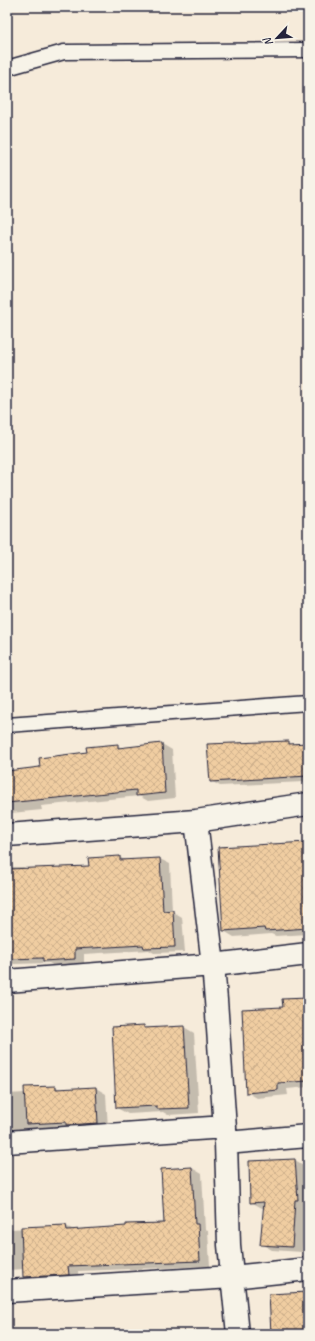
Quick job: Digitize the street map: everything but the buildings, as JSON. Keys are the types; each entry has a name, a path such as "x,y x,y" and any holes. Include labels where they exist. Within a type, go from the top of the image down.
{"street":[{"path":"7,835 196,821 308,804"},
{"path":"196,821 213,965 226,1135 229,1245 238,1334"},
{"path":"7,981 213,965 308,954"},
{"path":"7,1142 226,1135 308,1136"},
{"path":"7,1291 232,1277 308,1269"}],"lane":[{"path":"7,68 64,52 308,50"},
{"path":"7,725 308,703"}]}
